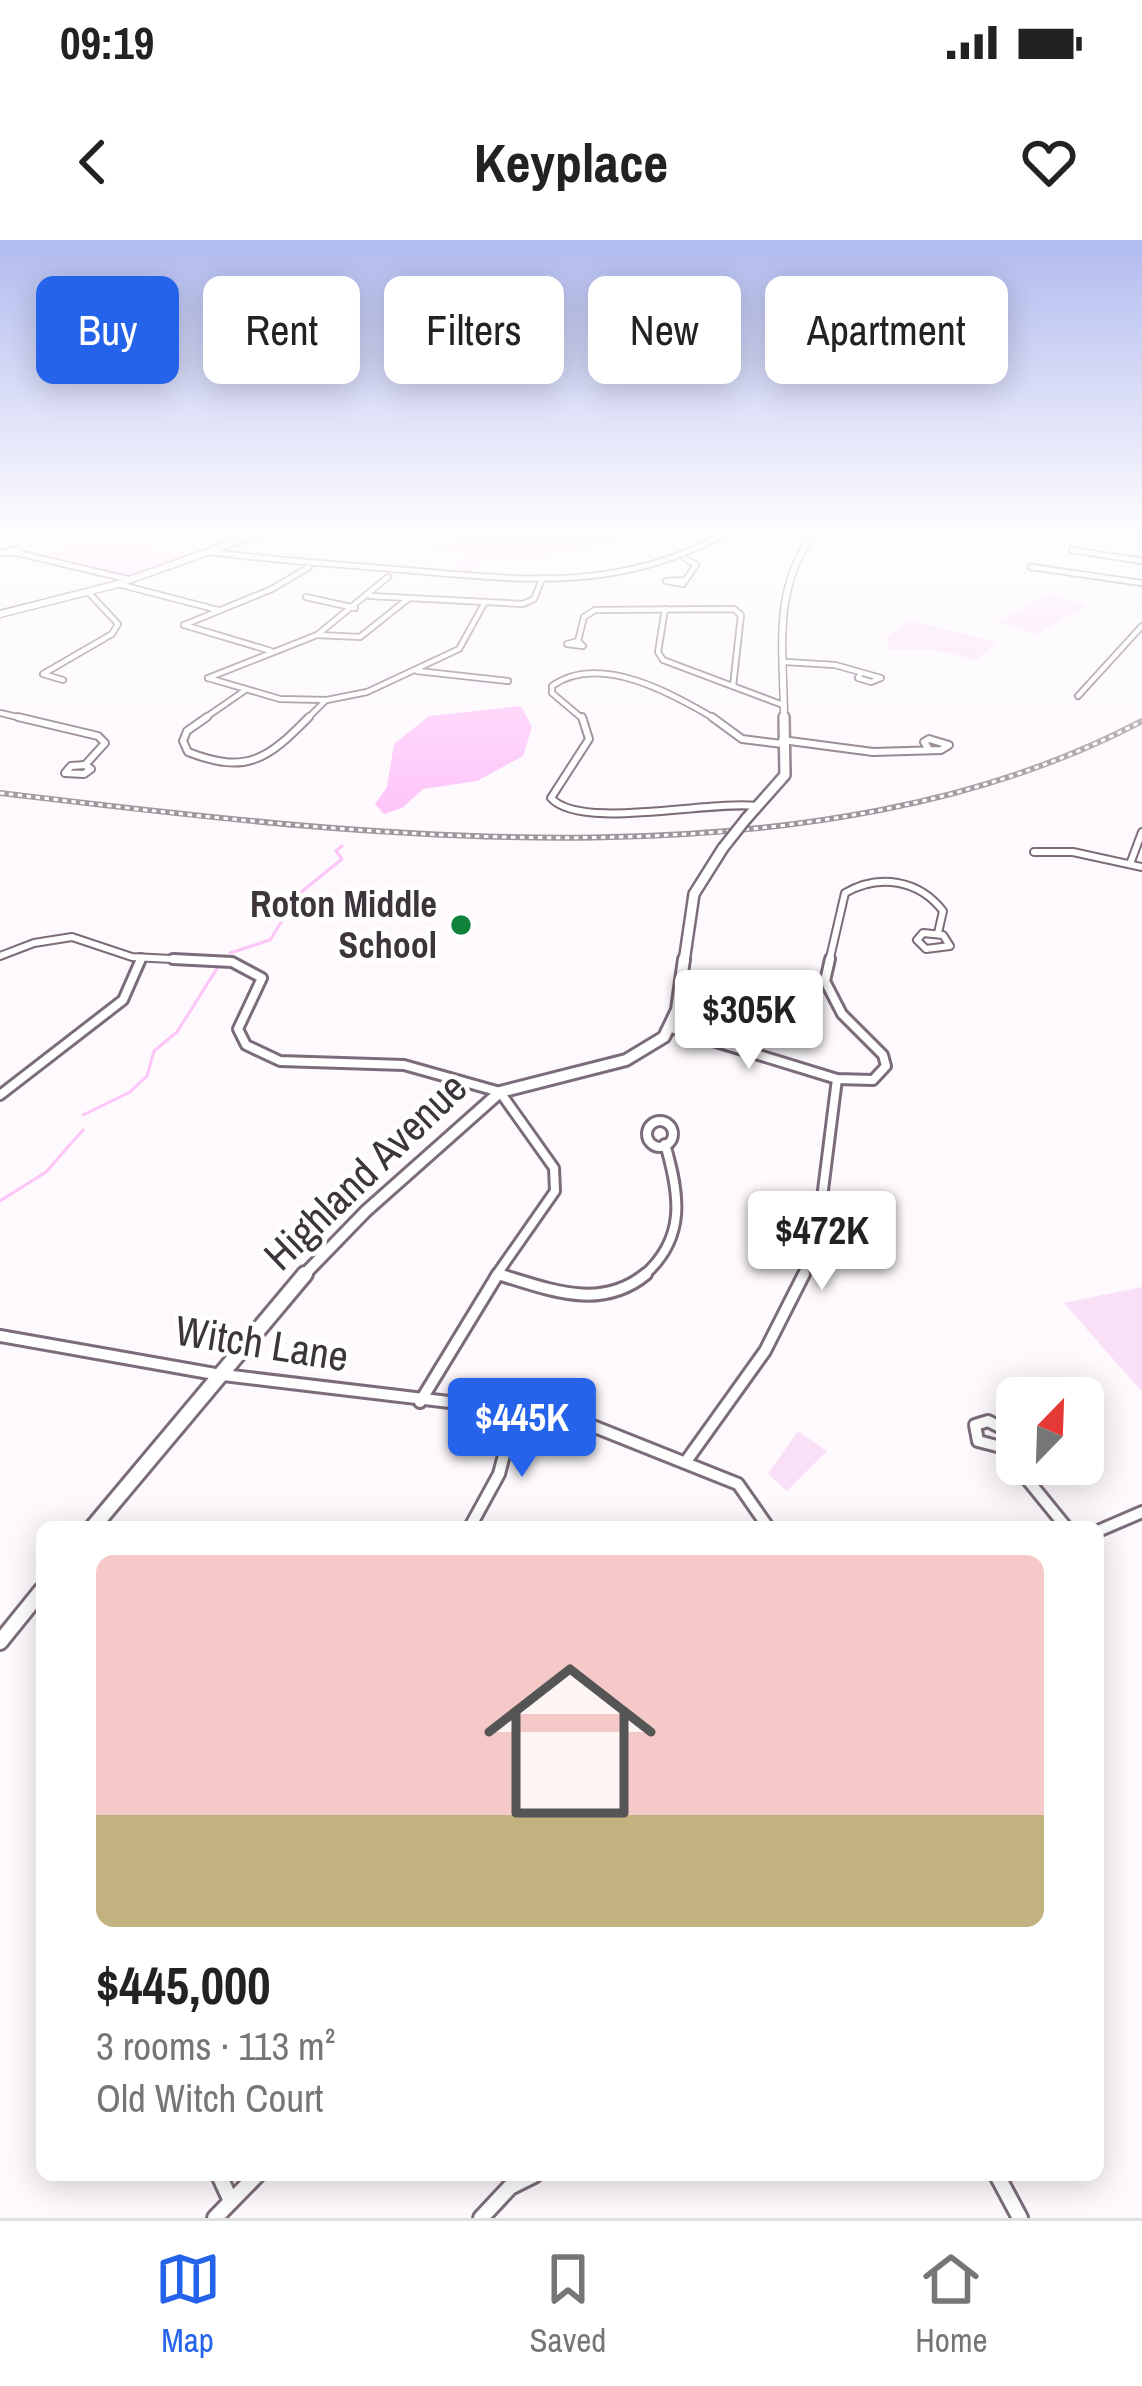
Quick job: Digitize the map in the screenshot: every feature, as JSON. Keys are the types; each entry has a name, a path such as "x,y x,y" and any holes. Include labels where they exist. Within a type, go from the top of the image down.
{"street":[{"path":"63,680 43,674 112,634 117,625"},
{"path":"185,625 274,652"},
{"path":"331,625 208,678 280,699 327,700 380,688 417,671 459,649 472,625"},
{"path":"317,635 360,637 375,625"},
{"path":"578,641 582,625"},
{"path":"663,625 660,657 783,705"},
{"path":"734,686 739,625"},
{"path":"785,625 785,775 723,848 694,894 671,1028 837,1079 873,1080 886,1066 883,1055 842,1014 825,981 845,893 854,886 884,881 919,889 939,904 938,933"},
{"path":"1078,696 1142,626"},
{"path":"786,662 835,665 861,674"},
{"path":"417,671 508,681"},
{"path":"757,806 721,802 612,814 559,807 551,798 556,783 586,752 590,732 582,717 552,693 552,686 574,673 617,677 660,691 743,739 874,752 928,748"},
{"path":"244,691 187,731 183,741 188,752 221,765 272,755 327,700"},
{"path":"0,713 98,736 105,748 86,765"},
{"path":"1130,864 1142,832"},
{"path":"1034,852 1073,852 1142,867"},
{"path":"0,956 34,943 72,937 141,958 196,958 253,969 262,978 238,1029 246,1045 260,1054 306,1064 404,1065 500,1092 554,1168 556,1181 547,1207 469,1316 420,1402"},
{"path":"0,1095 123,1000 141,958"},
{"name":"Highland Avenue","path":"98,1521 215,1374 366,1211 500,1092 626,1060 647,1050 671,1028"},
{"path":"687,1460 758,1361 801,1283 818,1227 837,1079"},
{"path":"501,1275 592,1297 638,1282 665,1251 679,1211 664,1144"},
{"name":"Witch Lane","path":"0,1336 215,1374 516,1410 590,1425 738,1484 764,1521"},
{"path":"473,1521 499,1474 516,1410"},
{"path":"1032,1485 1061,1521"},
{"path":"1104,1529 1142,1512"},
{"path":"0,1642 36,1597"},
{"path":"222,2181 231,2201"},
{"path":"215,2218 251,2181"},
{"path":"481,2218 522,2181"},
{"path":"1000,2181 1020,2218"}],"shaded area":[{"path":"902,625 930,625 997,642 976,660 932,649 890,650 886,638"},
{"path":"1007,625 1053,625 1037,634"},
{"path":"521,706 532,727 523,756 477,781 423,789 402,808 384,814 375,804 387,787 394,744 429,716"},
{"path":"1142,1287 1142,1392 1064,1303"},
{"path":"798,1431 827,1451 787,1491 768,1474"}],"waterway":[{"path":"230,953 270,940 299,894 342,859 336,851 342,846"},
{"path":"83,1115 130,1092 147,1076 154,1051 177,1032 218,967"},
{"path":"0,1201 46,1172 83,1130"}],"railway":[{"path":"0,793 282,824 431,834 581,838 730,831 875,811 1013,775 1142,721"}],"place":[{"name":"Roton Middle School","path":"461,925"}]}
